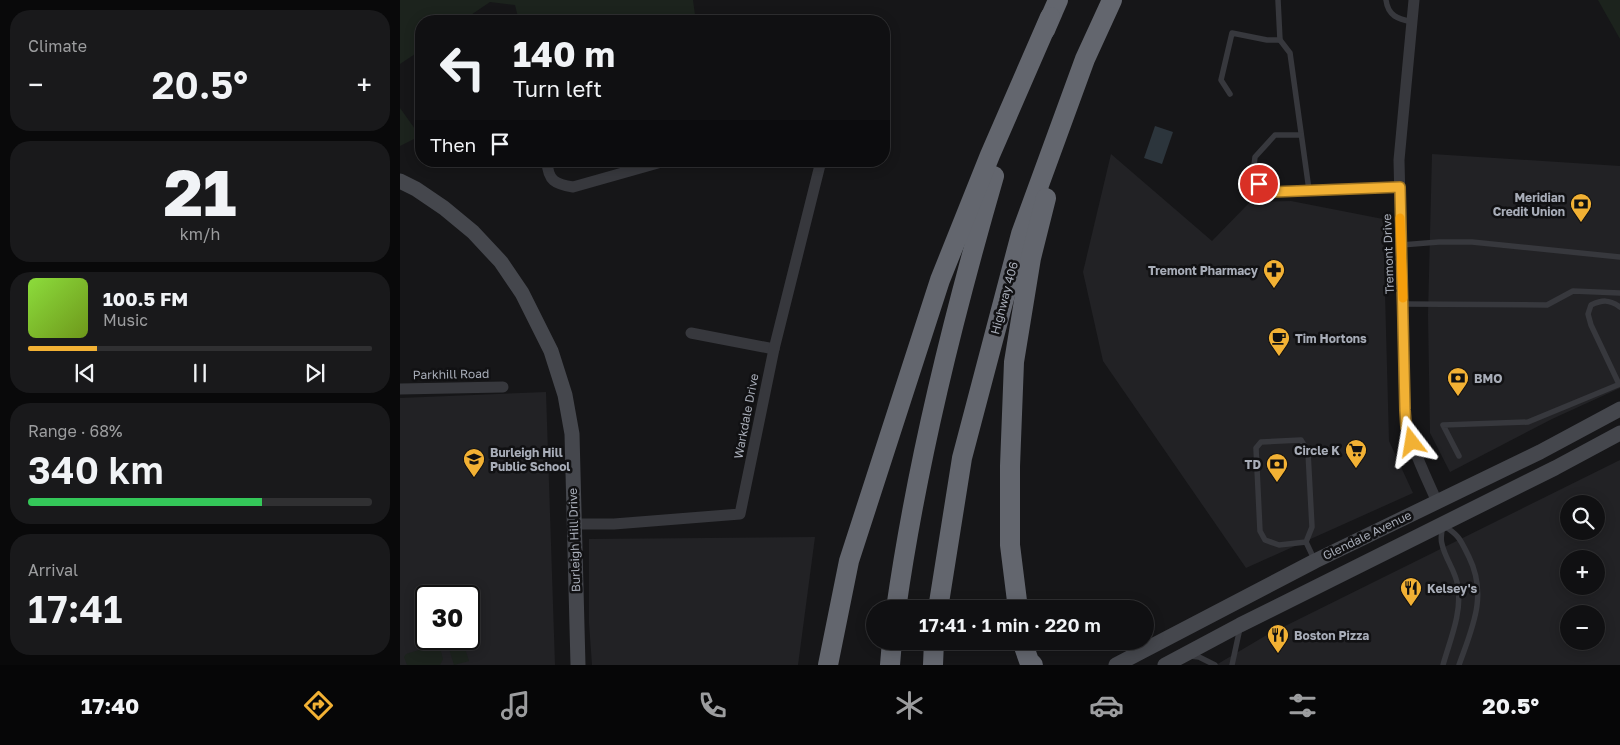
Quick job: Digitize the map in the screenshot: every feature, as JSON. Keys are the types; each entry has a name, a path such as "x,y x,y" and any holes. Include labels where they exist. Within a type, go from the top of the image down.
{"highway":[{"name":"Highway 406","path":"939,600 962,458 1021,234 1085,59 1112,0"},
{"path":"897,600 906,539 964,280 1004,142 1054,9"},
{"path":"828,665 849,561 940,280 990,155 1054,9"},
{"path":"1017,600 1010,545 1010,466 1014,362 1031,258 1048,188 1085,59"},
{"path":"890,665 891,650"},
{"path":"933,665 934,650"},
{"path":"1023,650 1024,665"},
{"path":"1025,650 1029,661 1033,665"}],"main road":[{"name":"Burleigh Hill Drive","path":"400,181 423,194 473,232 501,262 522,293 551,352 566,395 572,434 578,665"},
{"name":"Glendale Avenue","path":"1116,665 1315,561 1540,452 1620,409"},
{"name":"Glendale Avenue","path":"1165,665 1240,625 1443,525 1620,433"},
{"path":"1437,502 1443,525"}],"street":[{"name":"Tremont Drive","path":"1414,0 1400,141 1406,427 1437,502"},
{"path":"547,167 553,181 560,185 573,187 645,167"},
{"name":"Warkdale Drive","path":"573,524 614,524 740,514 774,348 819,167"},
{"path":"690,333 774,348"},
{"name":"Parkhill Road","path":"400,389 503,387"}],"lane":[{"path":"1278,0 1280,40 1290,53 1309,190"},
{"path":"1386,0 1389,11 1396,19 1412,22"},
{"path":"1230,94 1221,80 1232,33 1267,40 1280,40"},
{"path":"1301,135 1275,135 1255,157 1253,174 1259,184 1272,192 1400,187"},
{"path":"1401,245 1472,242 1620,257"},
{"path":"1403,304 1547,305 1573,291 1620,293"},
{"path":"1459,456 1443,426 1528,422 1619,384 1591,325 1588,314 1591,305 1602,300 1620,302"},
{"path":"1613,302 1620,307"},
{"path":"1306,542 1279,545 1265,540 1260,531 1256,448 1261,442 1302,440 1308,452 1312,527 1306,542 1315,561"},
{"path":"1443,665 1458,614 1459,600 1454,569 1441,543 1443,525 1458,535 1471,561 1477,580 1479,597 1476,618 1459,665"},
{"path":"1232,665 1240,625"},
{"path":"1181,656 1199,657 1215,665"}],"shaded area":[{"path":"400,0 693,0 695,15 518,15 515,5 490,2 471,15 415,15 415,54 400,64"},
{"path":"1598,0 1620,0 1620,39"},
{"path":"400,108 415,129 415,138 400,146"},
{"path":"1155,126 1173,132 1162,164 1144,158"},
{"path":"1111,154 1212,241 1250,202 1291,201 1383,219 1389,441 1413,493 1246,568 1103,361 1083,272"},
{"path":"1432,154 1620,166 1620,388 1552,419 1450,472 1430,433 1428,315"},
{"name":"Burleigh Hill Public School","path":"546,392 555,665 400,665 400,398"},
{"path":"1620,460 1620,665 1216,665 1265,636"},
{"path":"815,537 798,665 592,665 589,623 589,539"},
{"path":"419,650 441,650 443,659 440,665 407,665 404,657 406,654"},
{"path":"449,650 466,650 469,661 454,665"}],"slow traffic":[{"path":"1400,218 1403,298"}],"place":[{"name":"Meridian Credit Union","path":"1581,223"},
{"name":"Tremont Pharmacy","path":"1274,289"},
{"name":"Tim Hortons","path":"1279,357"},
{"name":"BMO","path":"1458,397"},
{"name":"Circle K","path":"1356,469"},
{"name":"Burleigh Hill Public School","path":"474,478"},
{"name":"TD","path":"1277,483"},
{"name":"Kelsey's","path":"1411,607"},
{"name":"Boston Pizza","path":"1278,654"}],"route":[{"path":"1259,184 1272,192 1400,187 1405,410 1406,427 1412,442"}]}
